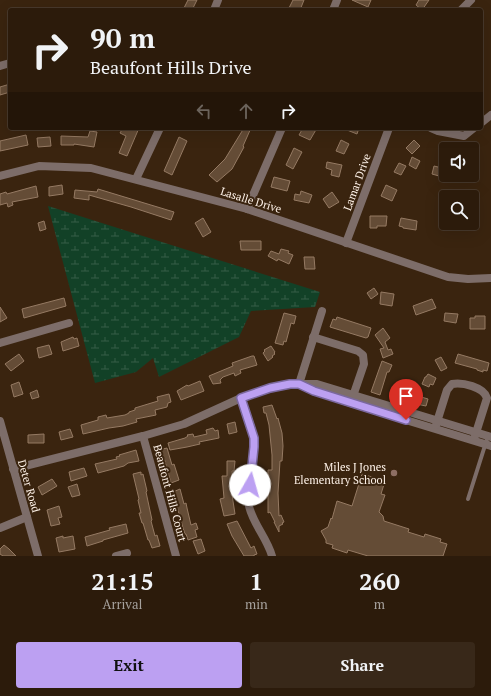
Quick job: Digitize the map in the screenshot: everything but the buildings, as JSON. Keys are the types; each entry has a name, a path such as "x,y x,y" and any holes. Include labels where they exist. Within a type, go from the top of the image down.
{"street":[{"path":"463,8 471,0"},
{"path":"483,121 491,115"},
{"path":"136,179 159,130"},
{"path":"247,209 281,130"},
{"name":"Lamar Drive","path":"346,243 388,130"},
{"path":"435,130 464,136 472,130"},
{"name":"Lasalle Drive","path":"0,176 38,166 91,168 247,209 448,277 468,279 491,278"},
{"path":"299,384 322,311"},
{"path":"0,343 69,323"},
{"path":"313,337 358,351 363,355 364,364 350,403"},
{"path":"436,425 447,390 452,384 460,383 480,389 487,398 475,437"},
{"path":"13,469 144,436 184,424 241,398 270,388 290,384 317,384 354,395 436,425"},
{"path":"299,384 314,391 350,403 436,425 475,437 488,445"},
{"path":"241,398 254,438 249,506 268,543 272,556"},
{"name":"Deter Road","path":"0,421 38,556"},
{"name":"Beaufont Hills Court","path":"144,436 176,556"},
{"path":"475,437 489,437"},
{"path":"0,528 27,517"},
{"path":"116,556 127,553"}],"lane":[{"path":"468,499 488,445 489,437"}],"green space":[{"path":"48,206 320,292 315,307 251,311 239,337 159,377 153,358 136,372 95,383"}],"place":[{"name":"Miles J Jones Elementary School","path":"394,473"}],"route":[{"path":"250,485 254,438 241,398 270,388 290,384 299,384 314,391 406,420"}]}
